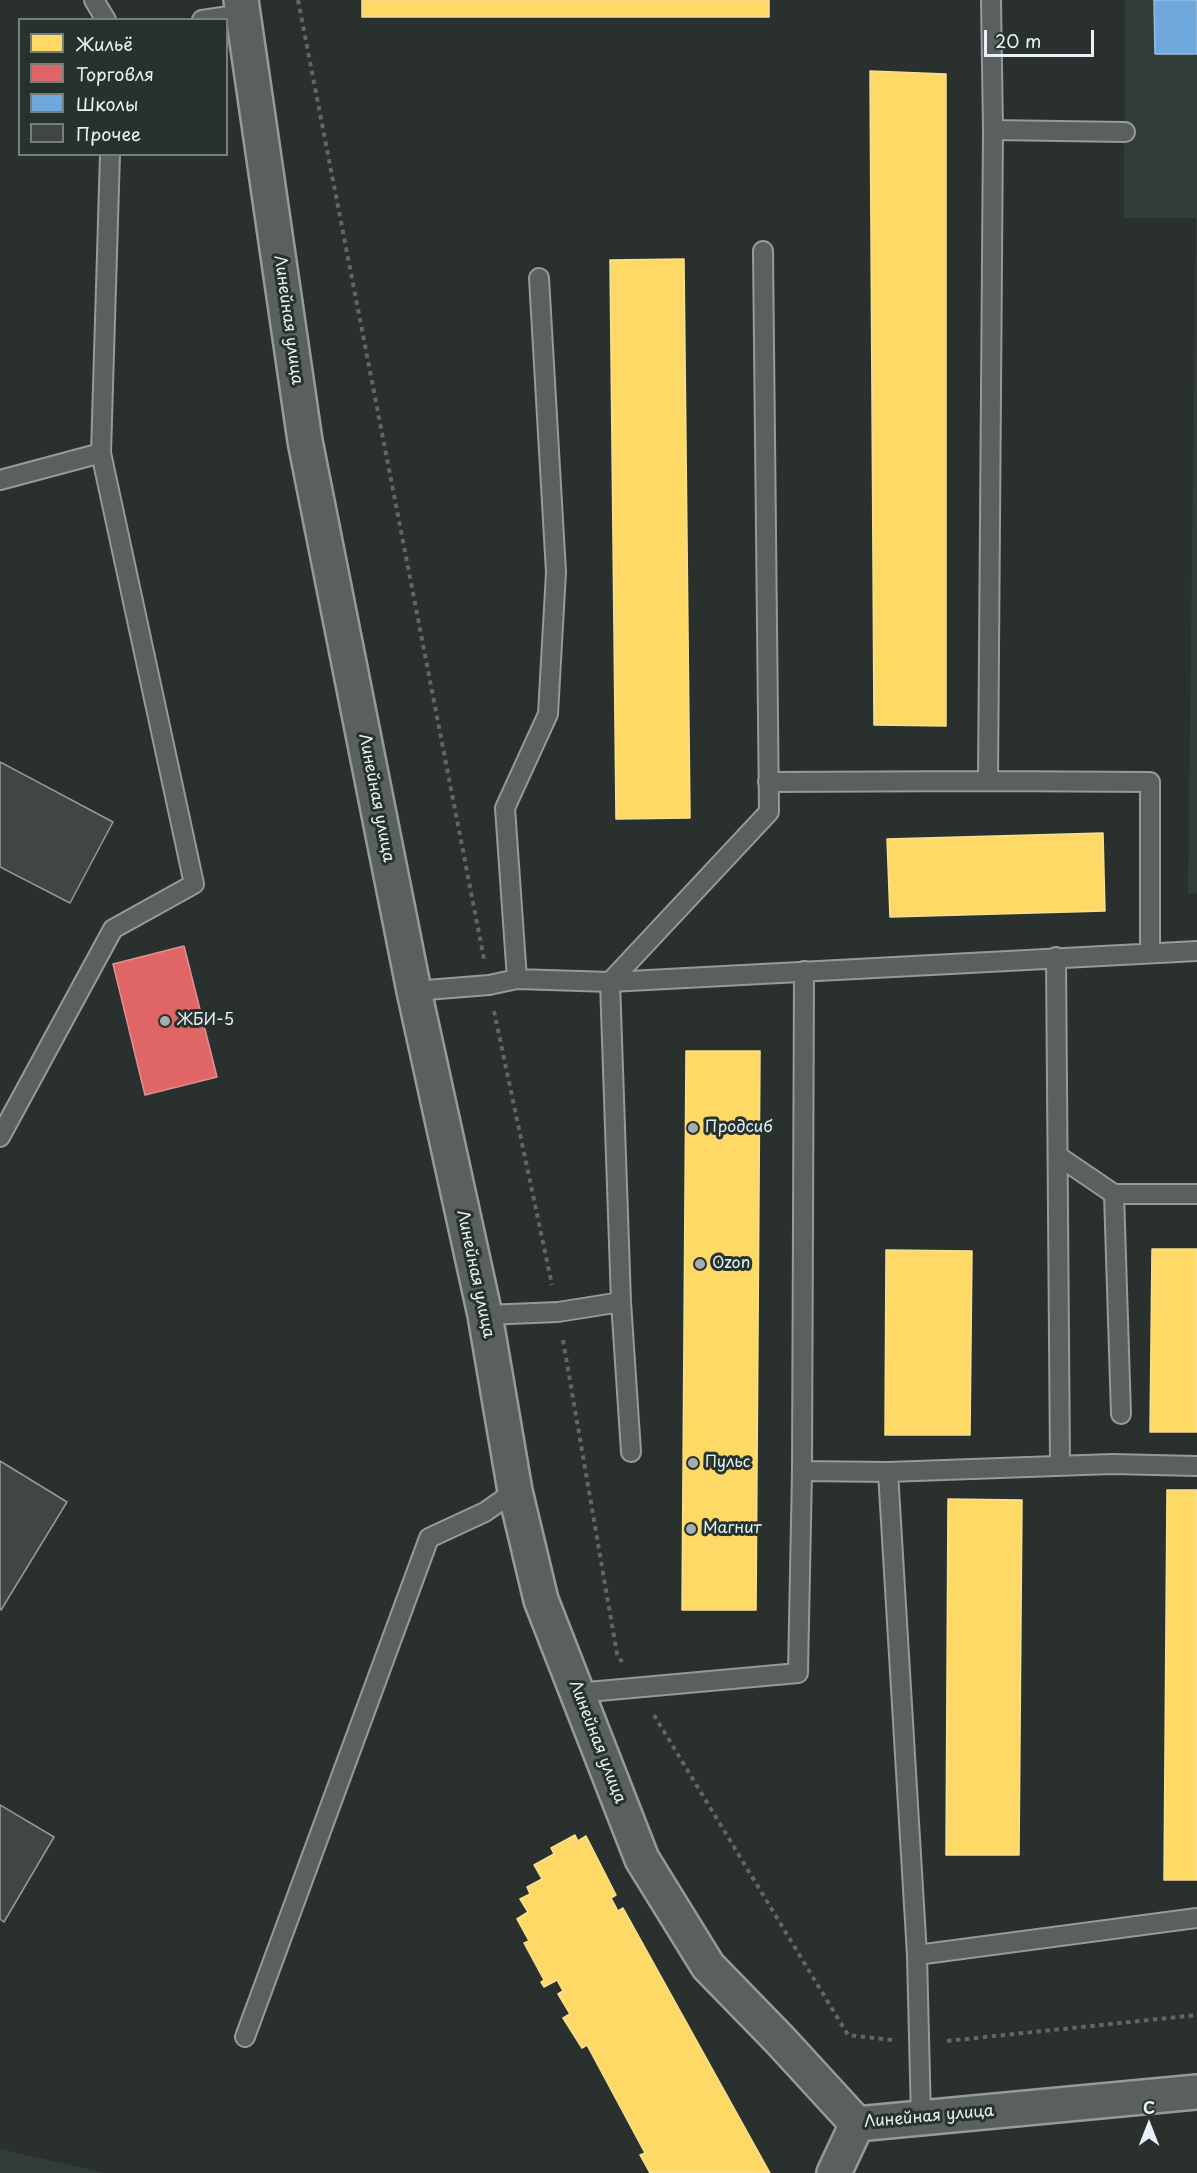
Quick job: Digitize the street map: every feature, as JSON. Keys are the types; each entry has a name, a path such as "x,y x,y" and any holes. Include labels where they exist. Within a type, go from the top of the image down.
{"main road":[{"name":"Линейная улица","path":"242,7 306,441 414,991 485,1315 515,1491 541,1600 642,1858 708,1966 780,2040 856,2124 1197,2092"},
{"path":"834,2173 856,2124"}],"lane":[{"path":"94,0 105,18"},
{"path":"988,781 993,130 991,0"},
{"path":"208,18 242,7"},
{"path":"993,130 1125,132"},
{"path":"0,1137 113,930 194,884 101,453 110,156"},
{"path":"631,1452 621,1302 610,982 769,812 763,251"},
{"path":"517,979 505,808 548,714 556,572 539,278"},
{"path":"0,480 101,453"},
{"path":"768,782 1150,782 1150,952"},
{"path":"414,991 489,985 517,979 610,982 1197,951"},
{"path":"1056,957 1060,1466"},
{"path":"578,1693 798,1673 802,1471 804,971"},
{"path":"1058,1156 1114,1194 1197,1194"},
{"path":"1114,1194 1121,1414"},
{"path":"485,1315 558,1312 621,1302"},
{"path":"802,1471 888,1472 1112,1464 1197,1466"},
{"path":"888,1472 917,1955 921,2118"},
{"path":"245,2037 429,1538 485,1512 515,1491"},
{"path":"917,1955 1197,1918"}],"path":[{"path":"298,0 489,985 558,1312 616,1654 848,2035 919,2043 1197,2015"}],"shaded area":[{"path":"1125,0 1197,0 1197,893 1188,894 1196,218 1124,218"},
{"path":"0,2149 105,2173 0,2173"}],"building: Жильё":[{"path":"362,0 769,0 769,17 362,17"},
{"path":"870,71 946,74 946,726 874,725"},
{"path":"684,259 690,818 616,819 610,260"},
{"path":"1103,833 1105,911 890,917 887,839"},
{"path":"686,1051 760,1051 756,1610 682,1610"},
{"path":"1152,1249 1197,1249 1197,1432 1150,1432"},
{"path":"886,1250 972,1251 970,1435 885,1435"},
{"path":"1167,1490 1197,1490 1197,1880 1164,1880"},
{"path":"948,1499 1022,1500 1019,1855 946,1855"},
{"path":"575,1835 578,1841 586,1836 616,1895 611,1898 618,1911 623,1908 770,2173 650,2173 640,2155 645,2153 587,2045 582,2048 563,2018 570,2014 558,1994 563,1991 557,1980 544,1987 541,1982 544,1980 524,1943 529,1941 517,1919 528,1912 520,1899 530,1894 527,1887 542,1879 534,1865 554,1854 551,1848"}],"building: Торговля":[{"name":"ЖБИ-5","path":"184,946 217,1077 145,1095 113,964"}],"building: Школы":[{"path":"1154,0 1197,0 1197,54 1155,54"}],"building: Прочее":[{"path":"0,762 113,822 70,903 0,867"},
{"path":"0,1461 67,1502 1,1610 0,1609"},
{"path":"0,1805 54,1837 4,1922 0,1919"}],"place":[{"name":"ЖБИ-5","path":"165,1021"},
{"name":"Продсиб","path":"693,1128"},
{"name":"Ozon","path":"700,1264"},
{"name":"Пульс","path":"693,1463"},
{"name":"Магнит","path":"691,1529"}]}
